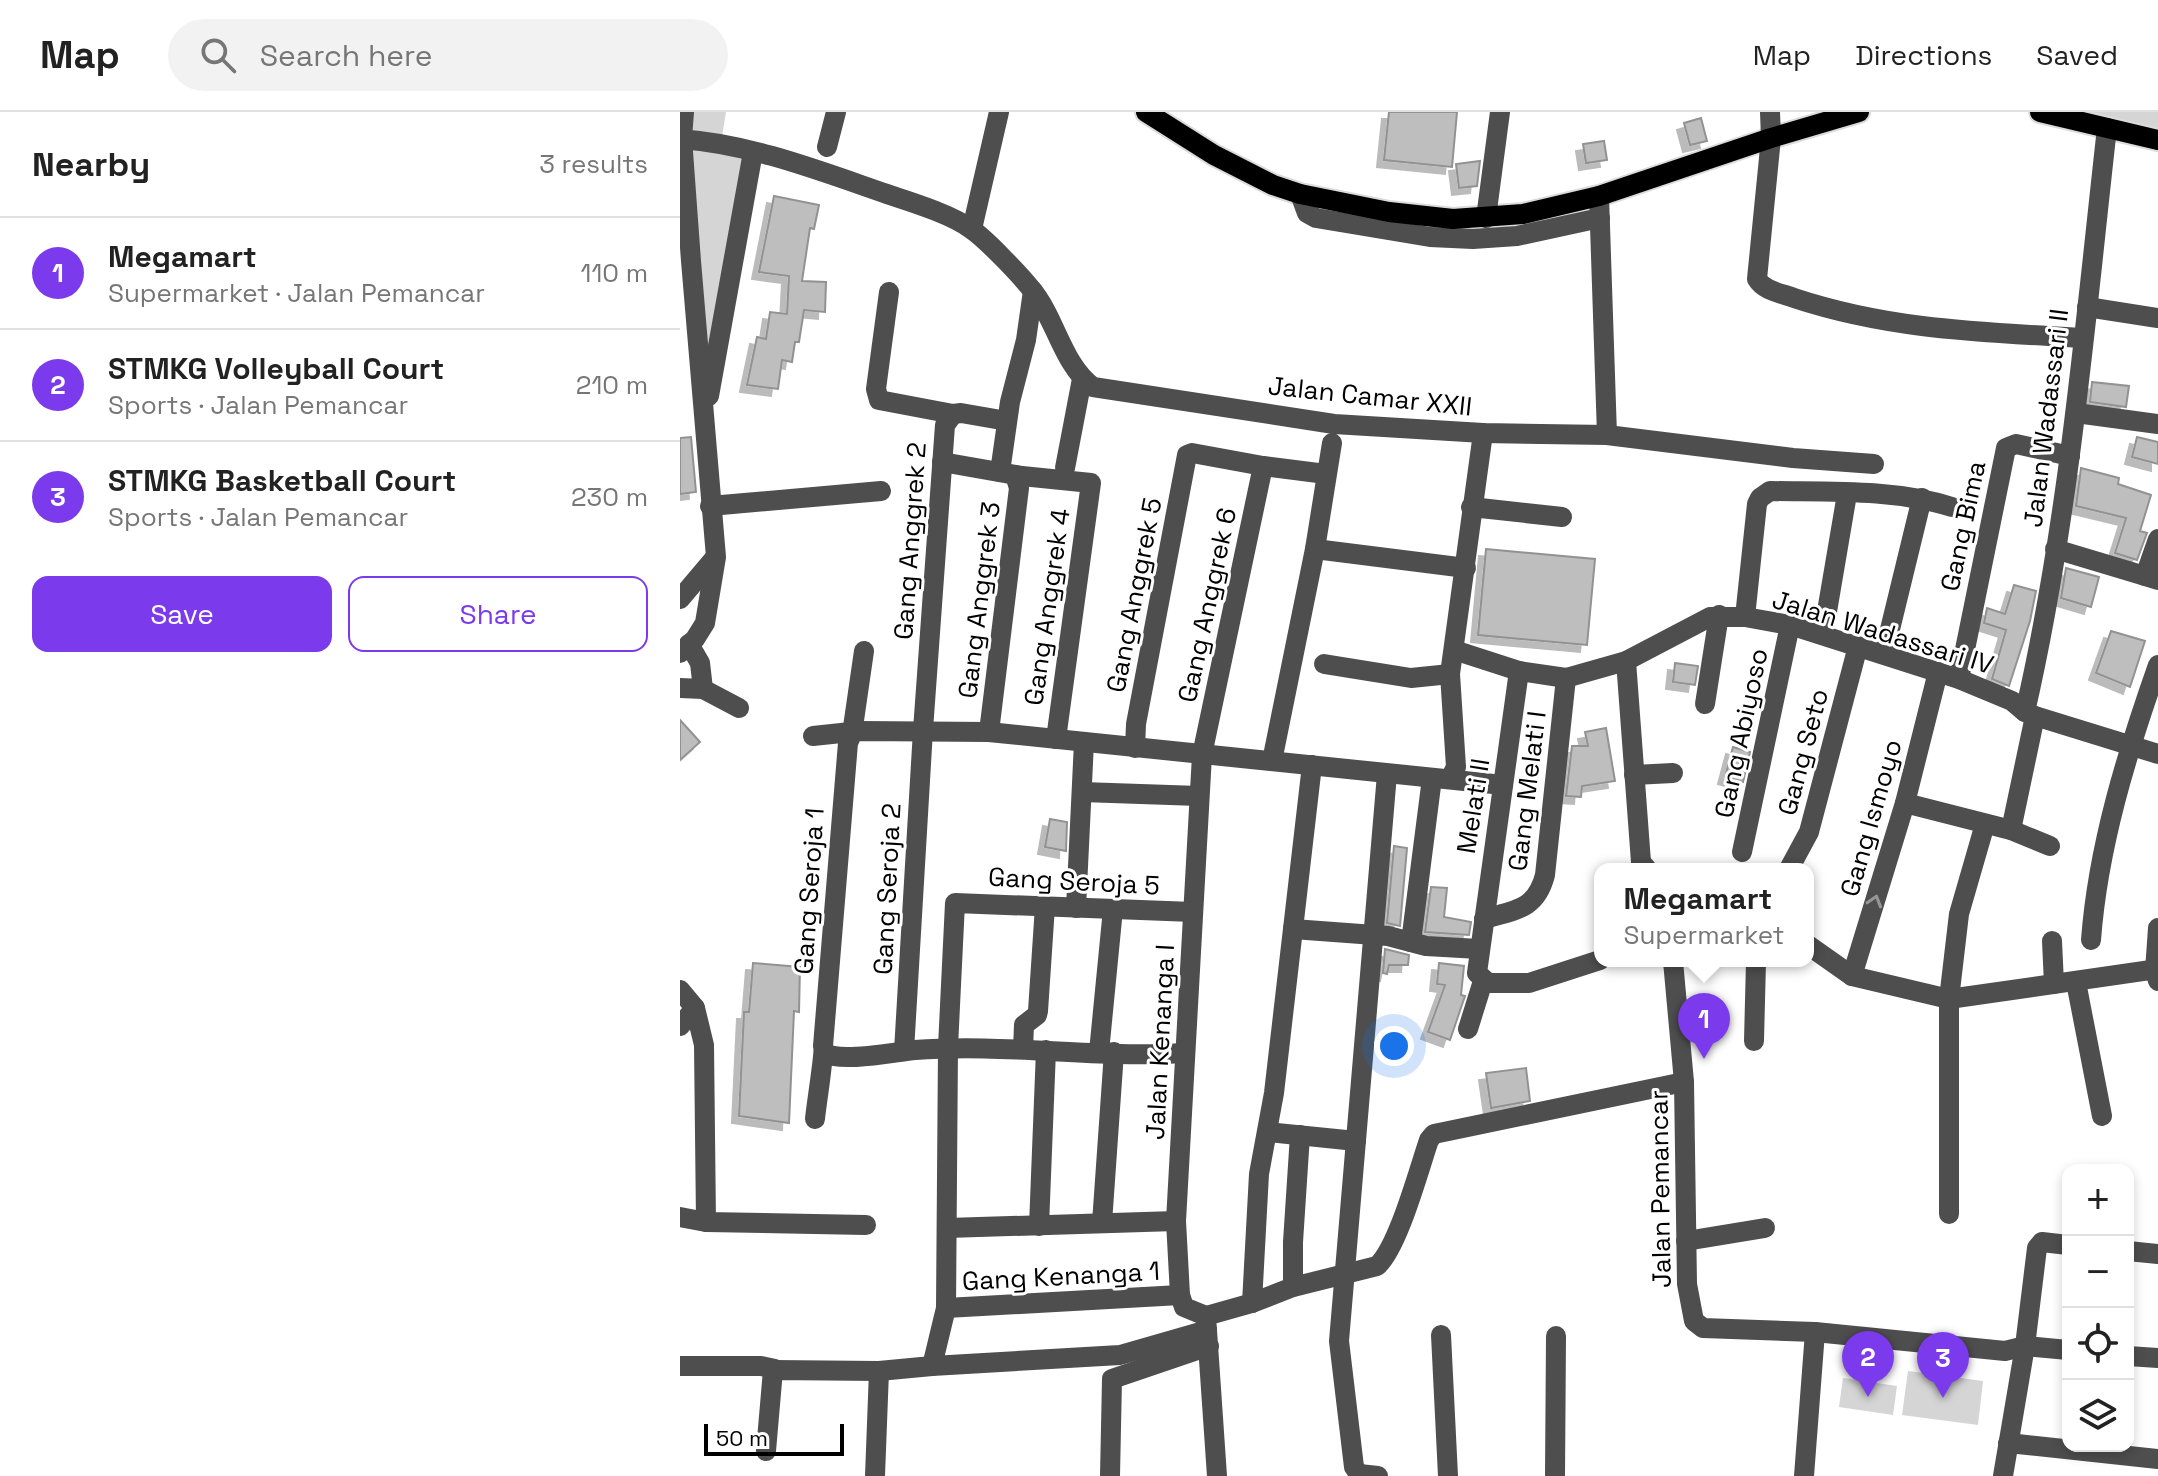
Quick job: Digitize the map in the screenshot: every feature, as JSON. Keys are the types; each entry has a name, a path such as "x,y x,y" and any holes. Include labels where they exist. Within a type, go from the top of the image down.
{"main road":[{"path":"1146,112 1243,170 1300,194 1419,216 1486,218 1531,213 1599,196 1859,112"},
{"path":"2048,113 2158,140"}],"street":[{"path":"684,112 681,138 686,262 716,557 705,623 685,649 700,663 703,689"},
{"path":"827,147 836,112"},
{"path":"972,229 999,112"},
{"path":"1486,218 1500,112"},
{"path":"1770,112 1771,138 1757,279 1763,287 1814,305 1900,325 2083,338"},
{"name":"Jalan Wadassari II","path":"2011,830 2076,413 2107,128"},
{"path":"681,138 753,152 849,180 914,203 972,229 1033,291 1082,379 1065,468"},
{"path":"703,425 753,152"},
{"path":"1300,194 1307,213 1316,218 1430,237 1498,239 1600,218"},
{"path":"1599,196 1607,435"},
{"name":"Gang Anggrek 3","path":"989,732 1019,488 1008,473 1007,421 1026,340 1033,291"},
{"path":"889,292 879,400 953,414"},
{"path":"2087,307 2158,318"},
{"name":"Jalan Camar XXII","path":"1082,379 1105,391 1334,424 1483,433 1607,435 1793,458 1874,464"},
{"name":"Gang Anggrek 2","path":"923,730 945,425 953,414 961,413 1007,421"},
{"path":"2076,413 2158,424"},
{"path":"1411,942 1441,779 1456,767 1450,678 1483,433"},
{"path":"1272,761 1315,549 1332,443"},
{"name":"Gang Bima","path":"1959,679 2006,448 2016,444 2070,456"},
{"name":"Gang Anggrek 5","path":"1135,748 1136,724 1186,458 1189,454 1263,466"},
{"path":"942,462 1008,473"},
{"path":"1263,466 1326,474"},
{"name":"Gang Anggrek 6","path":"1202,755 1263,466"},
{"name":"Gang Anggrek 4","path":"1008,473 1091,483 1056,739"},
{"path":"710,506 881,491"},
{"path":"1745,617 1757,504 1764,494 1770,491 1922,498 1952,507"},
{"path":"1823,635 1847,494"},
{"path":"1884,654 1922,498"},
{"path":"1471,507 1562,517"},
{"path":"2055,549 2152,578 2158,539"},
{"path":"1315,549 1466,568"},
{"path":"683,596 716,557"},
{"path":"683,596 693,595 702,606 705,623"},
{"path":"1705,704 1719,615"},
{"name":"Jalan Wadassari IV","path":"1454,650 1519,671 1566,678 1626,661 1699,622 1719,615 1745,617 1790,625 1884,654 1959,679 2012,701 2030,714 2158,754"},
{"name":"Gang Abiyoso","path":"1742,852 1790,625"},
{"name":"Gang Seto","path":"1792,863 1809,832 1858,646"},
{"name":"Gang Seroja 1","path":"815,1119 819,1074 825,1053 823,1046 834,938 842,794 864,651"},
{"path":"1626,661 1642,863"},
{"path":"1324,664 1411,678 1450,678"},
{"path":"2091,940 2096,892 2130,745 2158,665"},
{"name":"Melati II","path":"1483,981 1477,973 1479,949 1519,671"},
{"name":"Gang Ismoyo","path":"1852,976 1905,803 1938,672"},
{"name":"Gang Melati I","path":"1484,919 1521,908 1536,900 1541,892 1566,678"},
{"path":"680,688 703,689 739,708"},
{"path":"813,736 923,730 989,732 1503,785"},
{"name":"Gang Seroja 2","path":"904,1051 923,730"},
{"path":"1076,908 1084,742"},
{"name":"Jalan Kenanga I","path":"1180,1295 1176,1221 1202,755"},
{"path":"1252,1303 1259,1174 1268,1132 1312,765"},
{"path":"1634,775 1673,773"},
{"path":"1378,1476 1359,1474 1354,1467 1339,1341 1387,774"},
{"path":"1082,792 1199,796"},
{"path":"1905,803 2011,830 2050,846"},
{"path":"1949,1214 1949,999 1959,914 1985,824"},
{"name":"Gang Seroja 5","path":"948,1047 954,905 960,901 1193,912"},
{"path":"1023,1049 1024,1025 1038,1011 1045,906"},
{"path":"1102,1223 1113,909"},
{"path":"1814,949 1852,976 1949,999 2157,974 2158,928"},
{"path":"1293,929 1374,934 1426,946 1479,949"},
{"path":"2052,941 2054,984"},
{"path":"1468,1029 1483,981 1529,983 1594,962"},
{"name":"Jalan Pemancar","path":"1674,967 1684,1082 1689,1303 1694,1321 1703,1328 1815,1332 2005,1351 2025,1346 2062,1349"},
{"path":"1754,1041 1756,967"},
{"path":"2076,982 2102,1116"},
{"path":"680,990 695,1008 704,1045 707,1091 706,1222"},
{"path":"680,1026 695,1008"},
{"path":"932,1366 946,1308 948,1047"},
{"path":"825,1053 830,1056 852,1056 948,1047 1185,1053"},
{"path":"1039,1226 1046,1050"},
{"path":"1110,1476 1112,1379 1252,1303 1293,1287 1372,1269 1385,1258 1429,1140 1434,1134 1684,1082"},
{"path":"1268,1132 1356,1141"},
{"path":"1293,1287 1300,1135"},
{"path":"680,1217 706,1222 866,1225"},
{"path":"947,1228 1176,1221"},
{"path":"1686,1241 1765,1228"},
{"path":"2003,1476 2025,1346 2037,1248 2044,1242 2062,1244"},
{"path":"2134,1252 2158,1254"},
{"path":"1180,1295 1184,1307 1207,1330 1217,1476"},
{"name":"Gang Kenanga 1","path":"946,1308 1180,1295"},
{"path":"680,1366 879,1371 1120,1355 1207,1330"},
{"path":"1804,1476 1815,1332"},
{"path":"1441,1335 1448,1476"},
{"path":"1555,1476 1556,1336"},
{"path":"2134,1356 2158,1358"},
{"path":"766,1451 772,1371 775,1369"},
{"path":"875,1476 879,1371"},
{"path":"2008,1443 2158,1459"},
{"path":"1111,1451 1120,1454 1123,1476"}],"shaded area":[{"path":"684,112 726,112 721,143 682,138"},
{"path":"2067,112 2158,112 2158,132"},
{"path":"683,140 748,155 703,421"},
{"path":"1908,1371 1983,1381 1978,1425 1902,1415"},
{"path":"1843,1378 1897,1386 1893,1415 1839,1407"}],"building":[{"path":"1389,112 1457,112 1452,167 1384,160"},
{"path":"1701,118 1707,141 1690,145 1684,123"},
{"path":"1604,141 1607,160 1586,163 1583,144"},
{"path":"1480,161 1477,186 1459,188 1456,164"},
{"path":"774,196 819,205 814,229 810,228 802,281 826,282 825,312 804,310 792,362 782,360 778,389 747,385 757,337 766,339 770,312 787,314 789,276 759,272"},
{"path":"2092,382 2129,386 2126,407 2090,402"},
{"path":"691,437 696,492 680,494 680,438"},
{"path":"2137,437 2158,442 2158,464 2132,457"},
{"path":"2081,468 2119,478 2118,484 2151,495 2140,531 2147,533 2137,560 2115,553 2126,518 2076,506"},
{"path":"1486,549 1595,559 1587,645 1478,635"},
{"path":"2066,568 2099,577 2091,607 2061,598"},
{"path":"2014,585 2036,591 2030,621 2009,686 1992,679 2006,630 1984,623 1987,608 2005,614"},
{"path":"2111,631 2145,641 2130,687 2096,673"},
{"path":"1675,663 1698,666 1695,685 1673,682"},
{"path":"680,720 700,742 680,760"},
{"path":"1606,728 1615,781 1582,786 1581,797 1566,796 1572,746 1588,746 1585,732"},
{"path":"1733,747 1750,752 1743,782 1725,777"},
{"path":"1050,819 1067,822 1066,851 1045,847"},
{"path":"1394,846 1407,848 1400,926 1387,923"},
{"path":"1431,887 1447,888 1444,917 1471,922 1469,935 1425,932"},
{"path":"1385,949 1409,955 1408,965 1389,965 1387,974 1383,973"},
{"path":"753,963 800,967 799,1012 794,1011 789,1123 739,1116 744,1012 749,1012"},
{"path":"1439,963 1464,966 1461,995 1465,996 1450,1040 1428,1032 1445,985 1437,984"},
{"path":"1526,1068 1530,1101 1491,1108 1486,1073"}],"place":[{"name":"Megamart","path":"1704,1059"},
{"name":"STMKG Volleyball Court","path":"1868,1397"},
{"name":"STMKG Basketball Court","path":"1943,1398"}]}
